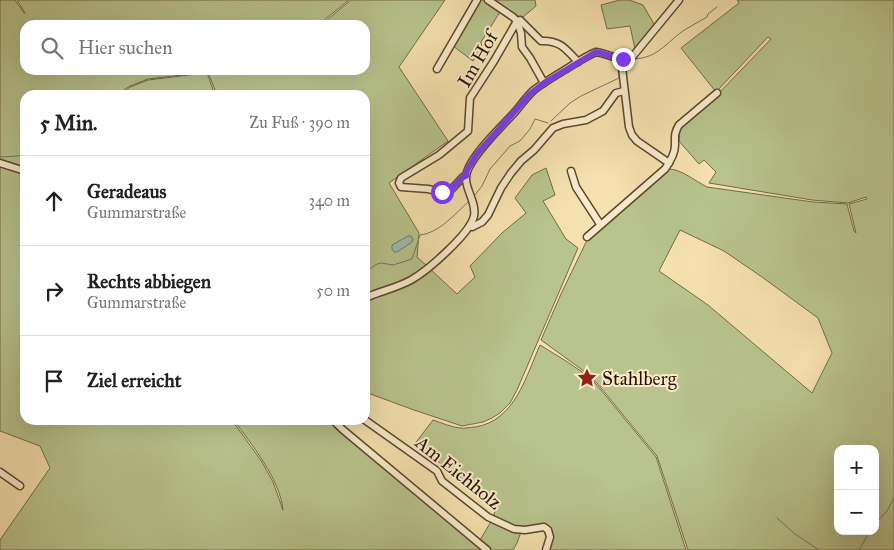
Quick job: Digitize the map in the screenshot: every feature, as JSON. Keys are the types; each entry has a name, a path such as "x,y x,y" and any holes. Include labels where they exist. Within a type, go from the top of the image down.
{"street":[{"path":"437,68 477,0"},
{"path":"488,0 517,21 521,33 522,47 544,83"},
{"path":"370,296 410,281 442,256 459,239 474,217 467,185 467,170 477,154 530,94 544,83 596,52 621,59 633,56 679,0"},
{"name":"Im Hof","path":"466,176 449,192 401,187 399,183 400,178 439,155 468,131 470,98 517,21 520,20 541,41 548,40 562,45 578,62"},
{"path":"621,59 629,127 632,135 637,141 669,163"},
{"path":"470,225 472,227 482,222 511,173 553,128 586,120 603,111 616,93 624,91"},
{"path":"587,237 665,169 674,150 674,135 679,125 717,93"},
{"path":"0,163 20,169"},
{"path":"571,171 576,187 600,224"},
{"name":"Am Eichholz","path":"370,424 437,472 442,481 488,517 514,529 525,530 544,527 548,530 550,538 546,550"},
{"path":"338,425 487,550"},
{"path":"0,472 20,486"}],"green space":[{"path":"0,0 15,0 25,13 17,0 349,0 324,20 20,20 20,75 182,75 148,79 124,90 20,90 20,425 236,425 262,462 273,482 283,510 281,498 271,474 238,425 337,425 484,550 0,550 0,540 50,468 40,446 0,431"},
{"path":"351,0 445,0 399,67 448,141 389,183 419,233 417,257 427,266 411,278 370,293 370,90 215,90 209,75 370,75 370,20 327,20"},
{"path":"479,0 484,0 500,12 481,42 482,50 473,61 453,46"},
{"path":"492,0 535,0 536,6 523,17 518,18"},
{"path":"620,0 629,0 643,5 654,24 635,49 630,26 607,29 601,5"},
{"path":"737,0 894,0 894,550 688,550 657,456 592,377 541,340 588,238 669,169 683,173 707,187 813,202 847,204 856,233 849,204 867,199 866,197 848,203 812,200 709,183 716,172 704,160 699,164 679,141 680,128 718,94 771,39 768,37 716,92 681,48 739,3","holes":["680,230 724,251 818,318 832,353 812,393 708,305 659,271"]},
{"path":"189,75 208,75 213,90 126,90 148,80"},
{"path":"546,168 555,195 543,201 566,239 578,248 510,403 492,418 483,422 462,426 370,394 370,298 429,268 457,294 475,277 470,266 502,233 526,213 515,198 532,175"},
{"path":"540,345 591,378 656,457 686,550 550,550 552,538 549,528 515,528 493,518 498,501 414,445 433,420 453,427 463,428 489,423 500,416 509,407 524,383"},
{"path":"492,520 521,532 513,550 491,550 480,540"}],"shaded area":[{"path":"411,236 413,239 412,242 394,252 392,245"}],"waterway":[{"path":"634,59 650,56 686,29 707,17 717,7"},
{"path":"551,121 570,103 619,78 619,74"},
{"path":"474,196 482,186 490,169 510,146 520,141 530,129 535,119 548,123"},
{"path":"0,157 20,155"},
{"path":"370,269 381,263 393,265 412,259 420,235 440,227 469,201"},
{"path":"879,520 887,511 894,498"},
{"path":"777,518 795,534 819,550"},
{"path":"859,550 868,535"}],"place":[{"name":"Stahlberg","path":"587,378"}],"route":[{"path":"442,192 449,192 466,176 467,170 477,154 534,90 596,52 623,59"}]}
